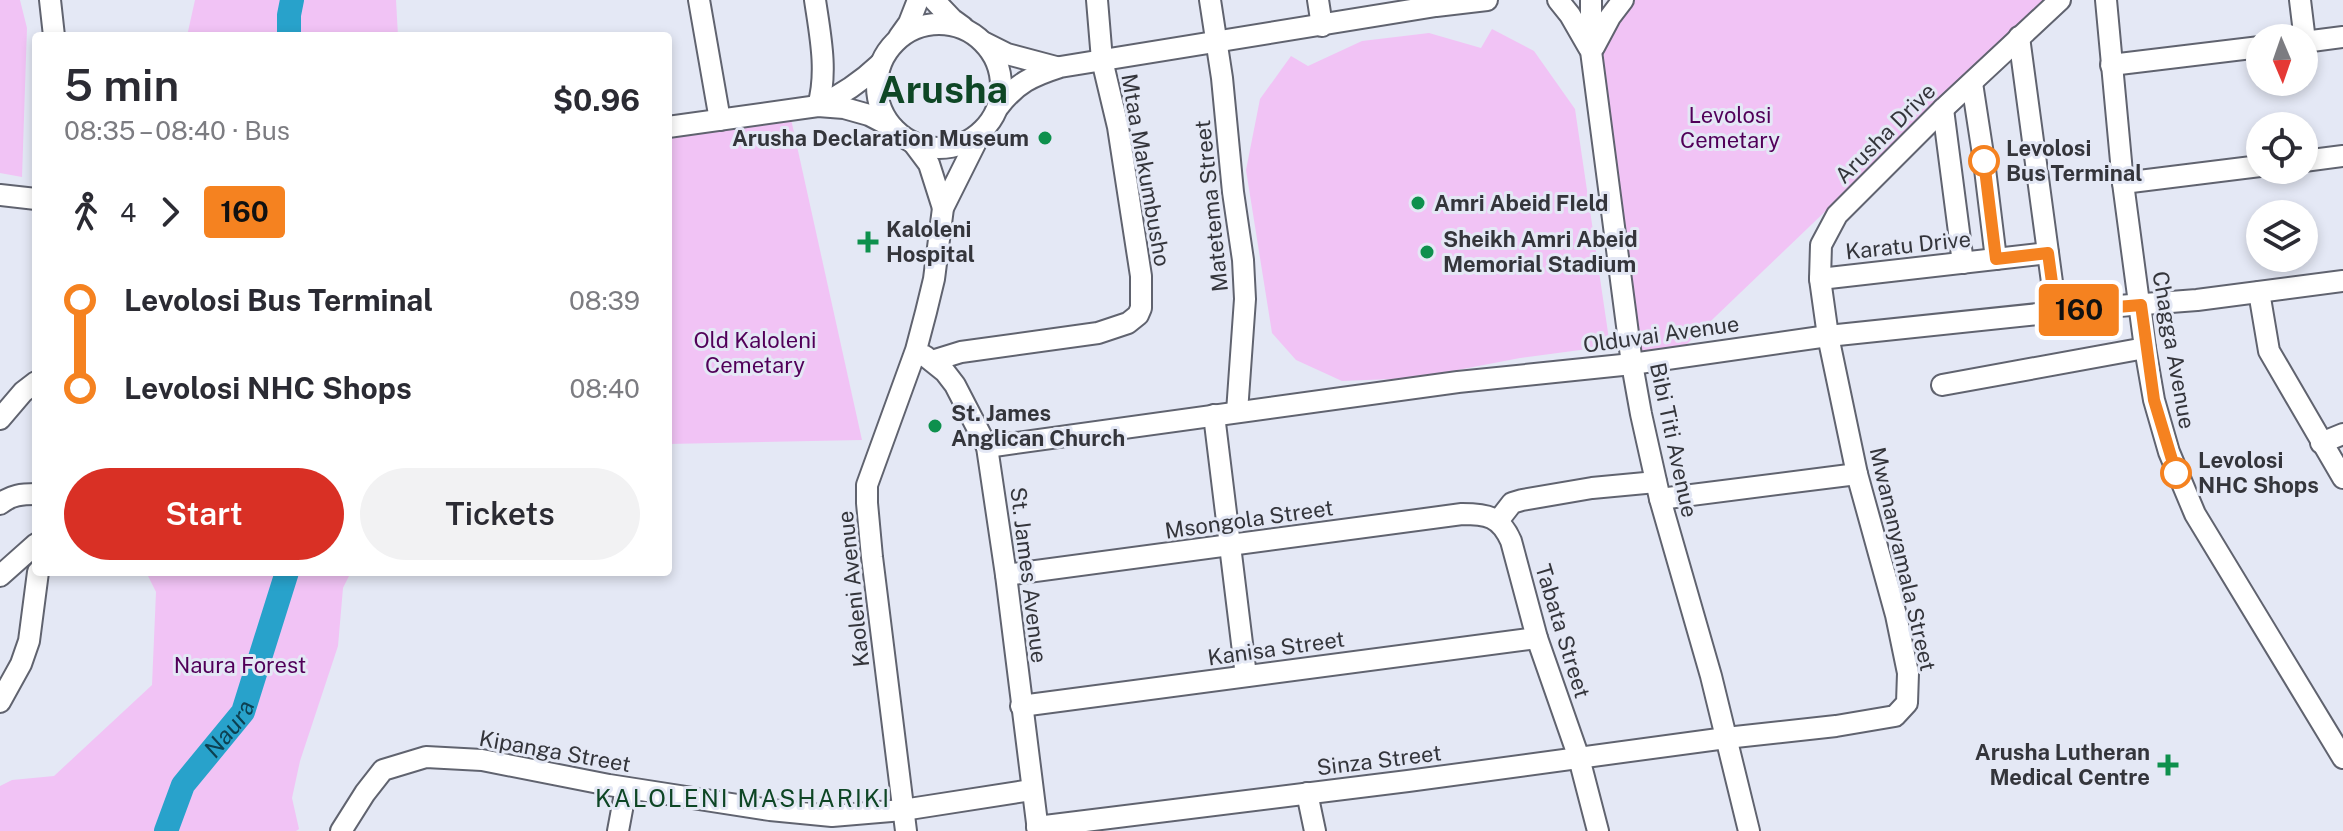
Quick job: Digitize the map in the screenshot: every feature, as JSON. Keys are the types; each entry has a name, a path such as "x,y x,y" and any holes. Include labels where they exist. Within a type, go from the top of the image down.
{"street":[{"path":"50,0 54,32"},
{"path":"699,0 720,120"},
{"path":"815,0 823,68 818,106"},
{"path":"892,127 877,97 876,80 880,64 909,23 918,0"},
{"path":"934,0 995,57 1001,73 999,106"},
{"path":"1097,0 1102,60"},
{"name":"Matetema Street","path":"1210,0 1243,260 1245,299 1237,412"},
{"path":"1318,0 1322,26"},
{"path":"672,126 818,106 844,108 869,115 914,144 934,148 954,147 979,136 1010,92 1033,76 1060,67 1322,26 1436,3 1487,0"},
{"path":"1558,0 1591,51"},
{"name":"Bibi Titi Avenue","path":"1591,0 1591,51 1632,364 1658,490 1711,676 1749,831"},
{"path":"1591,51 1623,0"},
{"name":"Arusha Drive","path":"1828,336 1820,279 1821,245 1837,215 1943,109 2060,0"},
{"name":"Chagga Avenue","path":"2106,0 2123,183 2145,348 2154,400 2169,452 2195,514 2343,758"},
{"path":"2300,0 2303,24"},
{"path":"897,40 913,29 933,24 953,25 1019,58 1060,67"},
{"path":"2019,37 2056,312"},
{"path":"2318,40 2343,37"},
{"path":"2111,65 2246,49"},
{"name":"Mtaa Makumbusho","path":"924,355 1098,333 1128,323 1138,315 1141,308 1141,276 1134,223 1118,127 1102,60"},
{"path":"818,106 851,88 880,64"},
{"path":"1972,83 1996,259"},
{"path":"1943,109 1963,263"},
{"name":"Kaoleni Avenue","path":"906,831 867,485 924,355 943,208 979,136"},
{"name":"Kaoleni Avenue","path":"914,144 929,164 943,208"},
{"path":"2318,159 2343,156"},
{"path":"2123,183 2246,168"},
{"path":"0,195 32,196"},
{"name":"Karatu Drive","path":"1820,279 2048,253"},
{"name":"Olduvai Avenue","path":"987,447 1458,382 1632,364 1828,336 2141,305 2343,281"},
{"path":"2259,292 2269,351 2343,478"},
{"name":"Mwananyamala Street","path":"1726,738 1895,716 1907,703 1908,673 1896,615 1857,474 1828,336"},
{"path":"1942,385 2145,348"},
{"name":"St. James Avenue","path":"924,355 955,385 987,447 1037,829"},
{"path":"0,419 32,385"},
{"path":"1214,415 1246,676"},
{"path":"2321,443 2343,434"},
{"path":"1498,521 1512,503 1592,488 1658,490 1857,474"},
{"path":"0,504 7,498 32,494"},
{"name":"Msongola Street","path":"1006,575 1462,514 1483,514 1498,521"},
{"name":"Tabata Street","path":"1498,521 1511,541 1537,638 1579,758 1598,831"},
{"path":"0,576 32,548"},
{"path":"0,702 21,664 29,641 37,576"},
{"name":"Kanisa Street","path":"1021,706 1537,638"},
{"name":"Sinza Street","path":"1037,829 1726,738"},
{"name":"Kipanga Street","path":"341,831 383,770 426,757 482,760 626,788 770,810 832,816 903,810 1031,790"},
{"path":"618,831 626,788"},
{"path":"1307,793 1315,831"}],"green space":[{"path":"0,0 20,0 27,28 22,177 0,173"},
{"path":"195,0 396,0 398,32 188,32"},
{"name":"Levolosi Cemetary","path":"1633,0 2046,0 1667,363 1642,367 1591,53"},
{"name":"Sheikh Amri Abeid Memorial Stadium","path":"1492,29 1534,51 1575,109 1610,346 1520,358 1416,378 1342,381 1296,360 1272,333 1246,170 1260,99 1291,56 1308,66 1362,41 1429,33 1481,48"},
{"name":"Old Kaloleni Cemetary","path":"791,119 862,440 672,444 672,136"},
{"name":"Naura Forest","path":"148,576 349,576 343,588 338,646 300,761 292,798 299,829 0,831 0,786 12,780 54,776 152,685 156,592"}],"waterway":[{"name":"Naura","path":"289,32 292,0"},
{"name":"Naura","path":"166,831 183,785 243,712 286,576"}],"bus line":[{"name":"160","path":"1984,161 1996,259 2048,253 2056,312 2141,305 2154,400 2176,473"}],"place":[{"name":"Arusha Declaration Museum","path":"1045,138"},
{"name":"Levolosi Bus Terminal","path":"1984,161"},
{"name":"Amri Abeid FIeld","path":"1418,203"},
{"name":"Kaloleni Hospital","path":"868,242"},
{"name":"Sheikh Amri Abeid Memorial Stadium","path":"1427,252"},
{"name":"St. James Anglican Church","path":"935,426"},
{"name":"Levolosi NHC Shops","path":"2176,473"},
{"name":"Arusha Lutheran Medical Centre","path":"2168,765"}],"district":[{"name":"Arusha","path":"943,89"},
{"name":"KALOLENI MASHARIKI","path":"743,798"}]}
